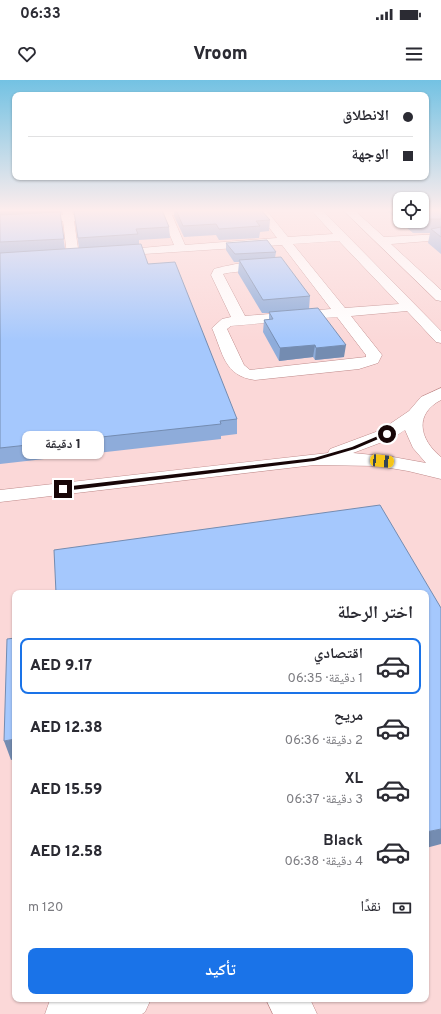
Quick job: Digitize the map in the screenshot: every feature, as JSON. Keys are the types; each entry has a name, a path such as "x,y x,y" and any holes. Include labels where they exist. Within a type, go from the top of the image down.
{"street":[{"path":"58,256 88,254"},
{"path":"295,254 341,313 374,356 372,360 359,364 255,375 246,374 237,368 219,328 227,322 341,313 409,307"},
{"path":"358,254 441,339"},
{"path":"395,254 438,291"},
{"path":"240,321 217,275 218,272 230,268 302,263"},
{"path":"314,459 354,448 387,434 414,415 421,405 438,393"},
{"path":"414,415 414,435 429,458 441,466"},
{"path":"0,496 314,459 358,458 406,463 441,473"},
{"path":"64,1014 118,1002"},
{"path":"288,1002 298,1014"}],"building":[{"path":"0,254 144,254 148,264 175,262 237,419 220,421 221,424 0,448"},
{"path":"281,257 310,296 263,300 239,260"},
{"path":"318,308 346,345 316,348 315,345 280,348 264,320 273,319 269,312"},
{"path":"380,505 441,608 441,829 429,831 429,590 56,590 54,550"},
{"path":"12,638 12,740 4,741 7,639"}],"route":[{"path":"63,489 314,459 354,448 387,434"}]}
